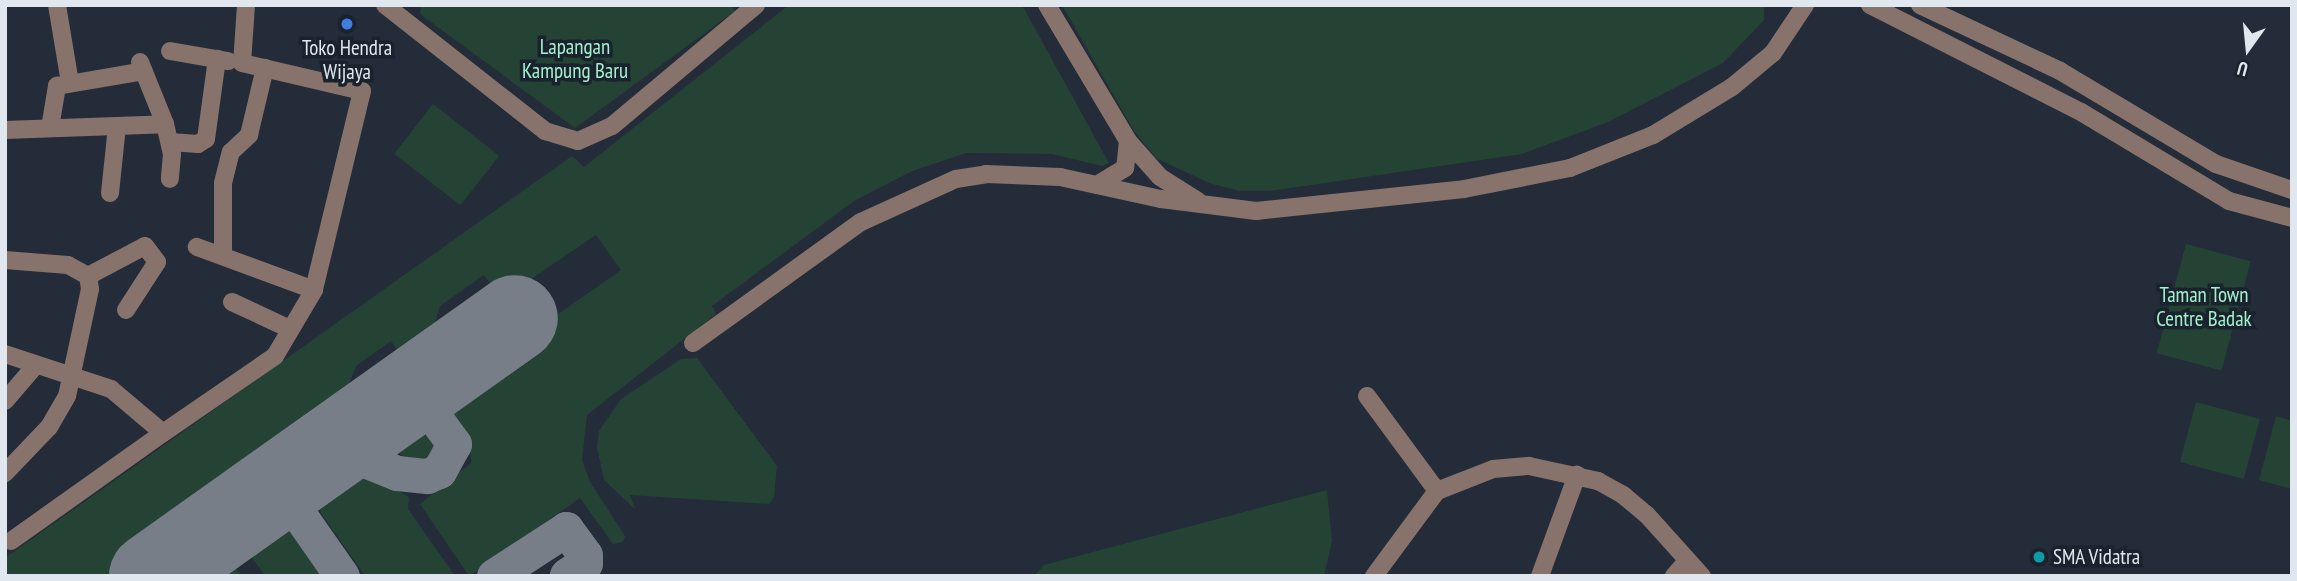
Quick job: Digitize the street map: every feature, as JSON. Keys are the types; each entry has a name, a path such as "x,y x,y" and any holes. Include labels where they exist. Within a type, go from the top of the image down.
{"street":[{"path":"57,5 70,82"},
{"path":"242,63 246,5"},
{"path":"1048,5 1128,141 1160,177 1207,206"},
{"path":"693,342 861,222 928,190 986,174 1060,177 1207,206 1256,211 1464,189 1570,168 1653,135 1732,87 1773,53 1805,5"},
{"path":"1870,5 1997,67 2229,201 2292,218"},
{"path":"1920,5 2060,71 2178,144 2226,169 2292,190"},
{"path":"395,8 545,131 578,141 612,127 749,7"},
{"path":"11,541 275,355 314,290 362,91 242,63 170,51"},
{"path":"204,141 217,59"},
{"path":"50,128 57,86 142,66 170,142 170,179"},
{"path":"223,255 223,183 229,157 249,135 265,68"},
{"path":"5,130 165,124"},
{"path":"110,193 117,126"},
{"path":"170,142 204,141 229,157"},
{"path":"1097,185 1125,168 1128,141"},
{"path":"2164,163 2178,144"},
{"path":"88,276 145,246 157,262 126,310"},
{"path":"197,247 314,290"},
{"path":"5,260 68,265 88,276"},
{"path":"5,473 49,427 74,374 90,289 88,276"},
{"path":"232,302 290,330"},
{"path":"5,354 34,366 74,374 111,389 163,433"},
{"path":"5,401 34,366"},
{"path":"1367,396 1437,491"},
{"path":"1374,576 1437,491 1493,469 1530,466 1598,481 1631,502 1702,576"},
{"path":"1540,576 1577,475"},
{"path":"1674,576 1687,561"}],"green space":[{"name":"Lapangan Kampung Baru","path":"421,5 731,5 735,11 575,128 420,14"},
{"path":"789,5 1022,5 1109,163 1102,166 1052,154 966,153 912,171 854,201 712,306 716,314 587,415 582,460 590,482 625,536 623,542 613,544 580,498 469,576 420,504 471,463 470,443 440,397 621,270 596,235 502,299 484,275 440,306 424,357 409,367 391,341 356,366 336,417 114,576 5,576 5,558 572,156 584,167"},
{"path":"1062,5 1764,5 1764,20 1723,63 1608,122 1522,154 1270,191 1240,191 1209,183 1156,158 1134,131"},
{"path":"433,104 499,156 460,205 394,154"},
{"name":"Taman Town Centre Badak","path":"2186,244 2251,261 2221,370 2157,353"},
{"path":"697,358 777,466 774,497 769,504 630,495 635,509 604,480 597,447 599,431 621,399 681,359"},
{"path":"2196,402 2260,419 2244,479 2180,462"},
{"path":"2276,416 2292,421 2292,489 2259,480"},
{"path":"416,424 430,429 435,443 430,457 416,462 402,457 397,443 402,429"},
{"path":"341,468 375,478 409,497 408,509 455,576 365,576 321,513 318,501 324,480"},
{"path":"1327,490 1332,541 1324,576 1034,576 1044,565"},
{"path":"281,518 300,527 333,576 265,576 246,549 246,540 270,519"},
{"path":"225,558 243,576 190,576 215,559"}],"taxiway":[{"path":"332,447 397,473 427,476 439,471 454,444 414,389"},
{"path":"260,499 291,503 292,488 302,469"},
{"path":"291,503 342,576"},
{"path":"494,576 566,529 585,555 585,563 567,575"}],"runway":[{"path":"152,576 515,318"}],"place":[{"name":"Toko Hendra Wijaya","path":"347,24"},
{"name":"SMA Vidatra","path":"2039,557"}]}
